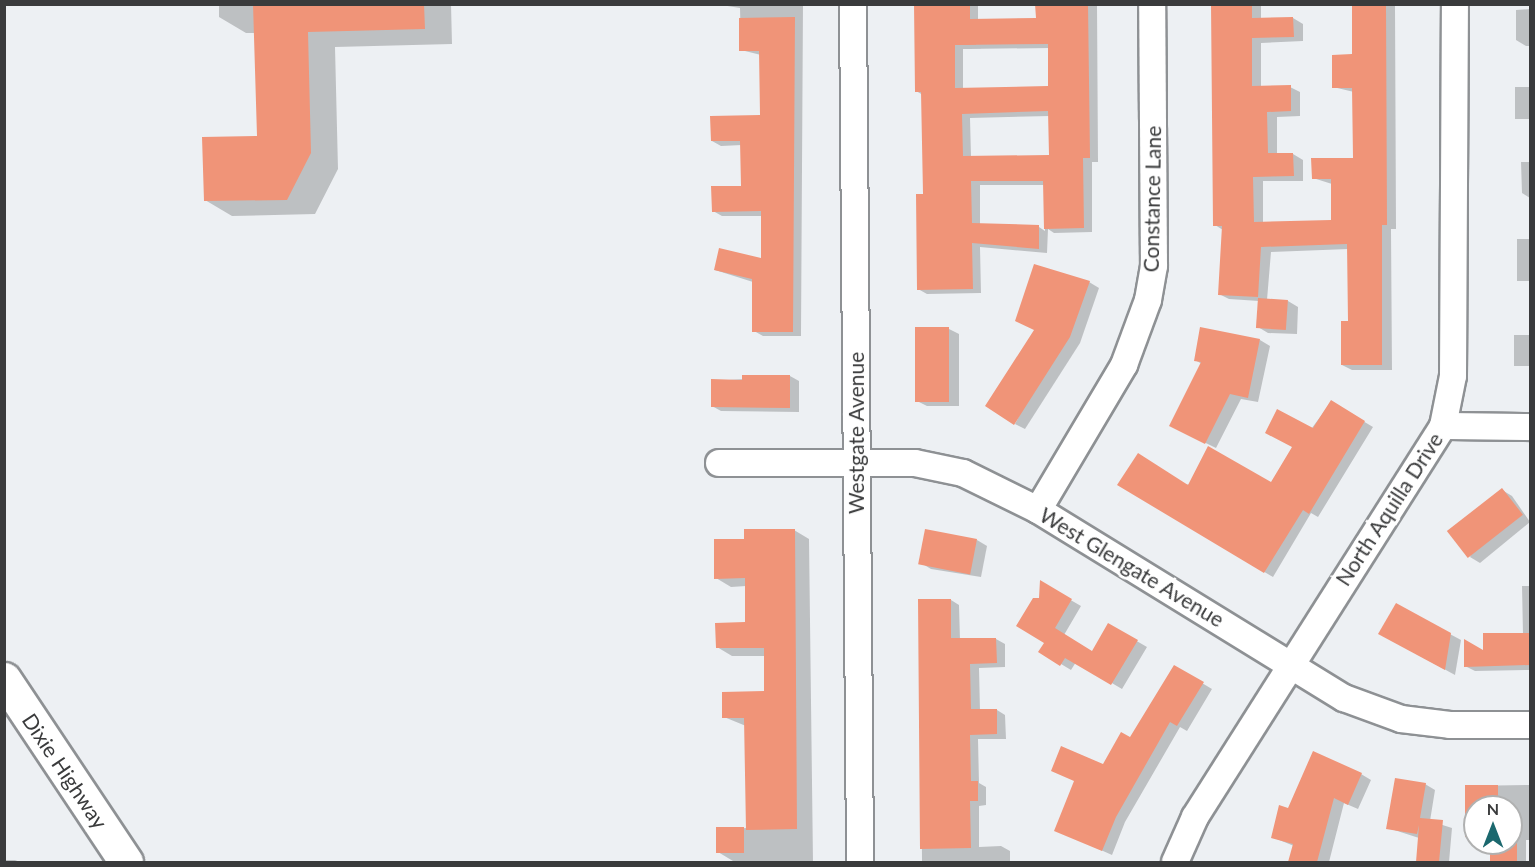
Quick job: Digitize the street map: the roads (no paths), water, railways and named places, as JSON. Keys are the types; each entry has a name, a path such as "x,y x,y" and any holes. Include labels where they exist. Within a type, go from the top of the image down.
{"main road":[{"name":"Dixie Highway","path":"4,679 126,862"}],"street":[{"name":"Westgate Avenue","path":"853,4 860,862"},
{"name":"Constance Lane","path":"1038,510 1124,364 1148,300 1154,266 1152,4"},
{"name":"North Aquilla Drive","path":"1175,862 1196,817 1290,663 1443,426 1453,376 1455,4"},
{"path":"1443,426 1530,427"},
{"name":"West Glengate Avenue","path":"719,464 915,464 963,473 1038,510 1344,698 1401,718 1450,725 1530,725"}]}
